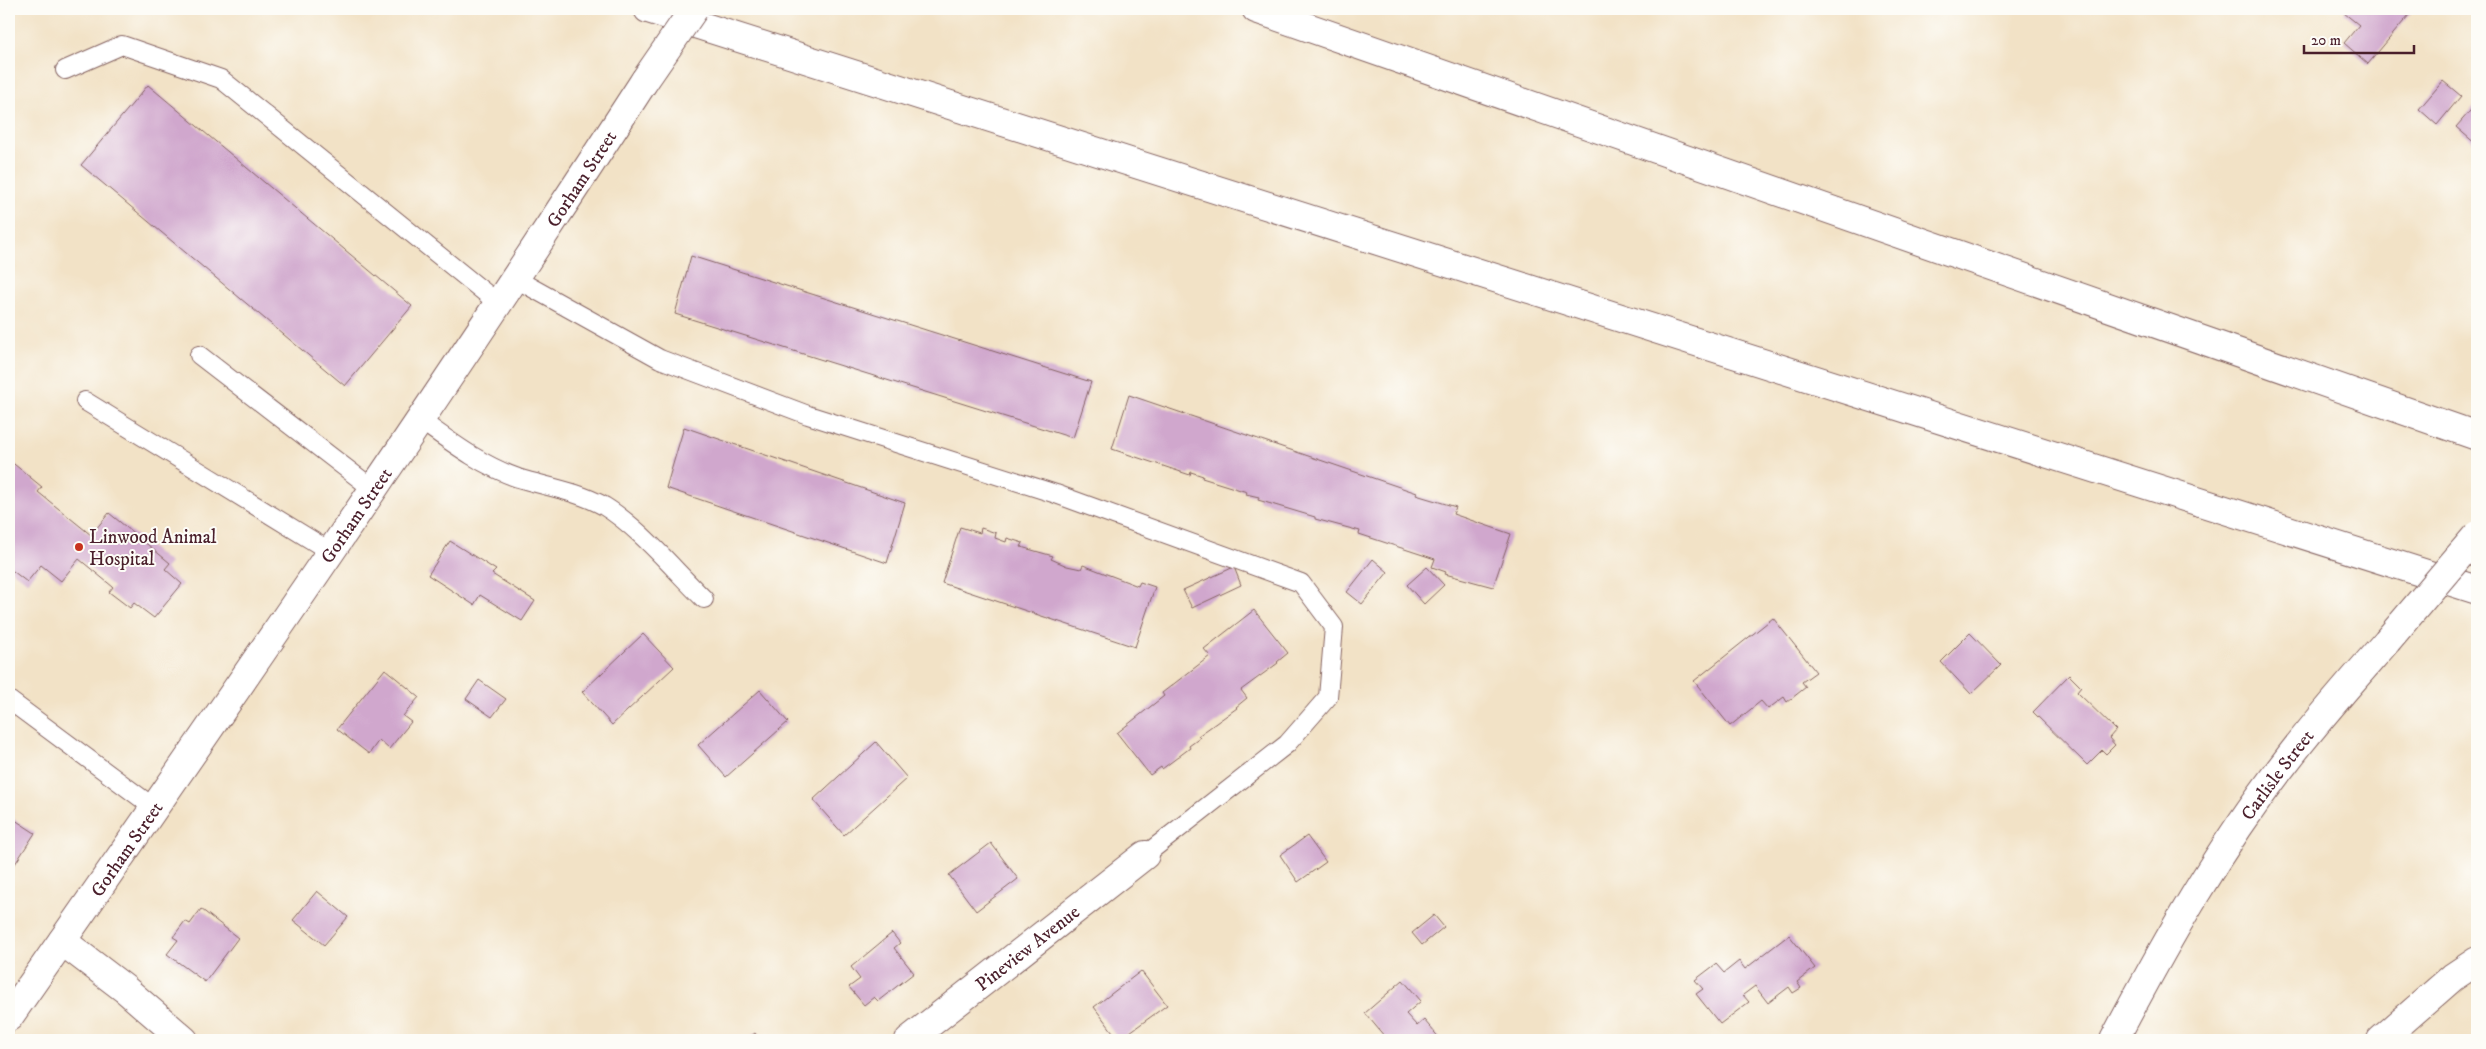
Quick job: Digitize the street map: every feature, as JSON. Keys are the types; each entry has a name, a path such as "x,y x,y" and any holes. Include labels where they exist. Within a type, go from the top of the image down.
{"main road":[{"path":"648,9 2477,590"},
{"name":"Gorham Street","path":"9,1017 331,552 516,279 645,80 694,9"},
{"path":"1256,9 2477,436"},
{"name":"Carlisle Street","path":"2114,1040 2157,960 2236,830 2287,759 2477,536"},
{"name":"Pineview Avenue","path":"910,1040 1145,855"},
{"path":"62,941 125,989 184,1040"},
{"path":"2381,1040 2453,977 2477,961"}],"lane":[{"path":"66,70 122,45 221,79 499,304"},
{"path":"516,279 660,359 808,414 1056,494 1301,583 1334,627 1328,696 1287,744 1145,855"},
{"path":"199,356 373,489"},
{"path":"85,401 331,552"},
{"path":"420,420 488,466 518,478 578,494 604,506 625,521 704,599"},
{"path":"9,700 153,807"}],"building":[{"path":"2347,9 2414,9 2368,64 2344,43 2359,25 2344,13"},
{"path":"2443,81 2461,96 2437,125 2419,109"},
{"path":"148,85 412,306 345,386 81,165"},
{"path":"2477,103 2477,145 2456,127"},
{"path":"691,256 1091,382 1073,438 675,314"},
{"path":"1129,395 1417,493 1416,495 1456,507 1453,514 1511,534 1493,587 1445,574 1446,572 1432,567 1435,559 1359,534 1360,531 1315,519 1315,517 1258,500 1259,497 1202,478 1203,476 1191,472 1190,475 1112,449"},
{"path":"684,427 905,503 887,563 666,488"},
{"name":"Linwood Animal Hospital","path":"9,460 42,487 38,492 91,535 109,513 170,563 165,569 182,584 154,618 134,603 130,608 109,592 113,587 79,559 61,581 41,565 27,582 9,568"},
{"path":"960,527 980,533 981,528 996,533 995,538 1006,542 1007,538 1023,543 1021,547 1053,556 1051,559 1067,566 1081,569 1083,565 1138,586 1140,582 1155,587 1135,647 942,583"},
{"path":"450,541 496,570 492,574 535,601 522,621 480,595 474,605 428,575"},
{"path":"1373,559 1388,572 1362,604 1347,592"},
{"path":"1234,567 1241,585 1192,608 1183,590"},
{"path":"1427,567 1444,585 1424,604 1407,585"},
{"path":"1254,610 1288,653 1278,663 1241,690 1247,698 1237,708 1198,736 1200,738 1189,746 1190,748 1162,769 1161,767 1150,775 1117,733 1164,696 1162,693 1210,656 1204,649"},
{"path":"1773,618 1816,672 1802,682 1806,687 1787,702 1784,697 1768,709 1761,701 1730,726 1694,681"},
{"path":"1970,633 2001,665 1971,694 1941,662"},
{"path":"643,634 674,667 612,725 582,692"},
{"path":"385,669 419,697 403,716 411,722 389,749 379,740 369,754 337,729"},
{"path":"2069,675 2081,687 2077,692 2116,730 2109,738 2115,745 2106,754 2102,750 2087,765 2033,712"},
{"path":"479,680 506,699 492,717 466,699"},
{"path":"760,690 788,722 726,777 698,745"},
{"path":"876,742 907,778 844,835 813,800"},
{"path":"9,816 35,833 15,864 9,861"},
{"path":"1307,836 1326,862 1298,882 1280,855"},
{"path":"991,843 1018,879 976,911 949,875"},
{"path":"317,891 348,917 324,945 293,920"},
{"path":"201,909 238,938 205,982 167,954 178,940 173,937 185,921 190,924"},
{"path":"1434,915 1444,927 1422,945 1412,933"},
{"path":"892,933 900,943 894,948 914,973 878,1001 874,997 864,1005 849,987 860,979 851,967"},
{"path":"1789,935 1815,968 1797,982 1801,988 1793,993 1789,987 1768,1003 1755,986 1743,995 1749,1002 1720,1024 1696,994 1703,989 1695,980 1716,964 1724,973 1739,961 1745,969"},
{"path":"1141,971 1167,1005 1119,1040 1094,1007"},
{"path":"1403,980 1421,1001 1406,1014 1417,1026 1424,1020 1441,1040 1381,1040 1385,1037 1365,1013"},
{"path":"755,1033 761,1040 746,1040"}],"place":[{"name":"Linwood Animal Hospital","path":"79,547"}]}
